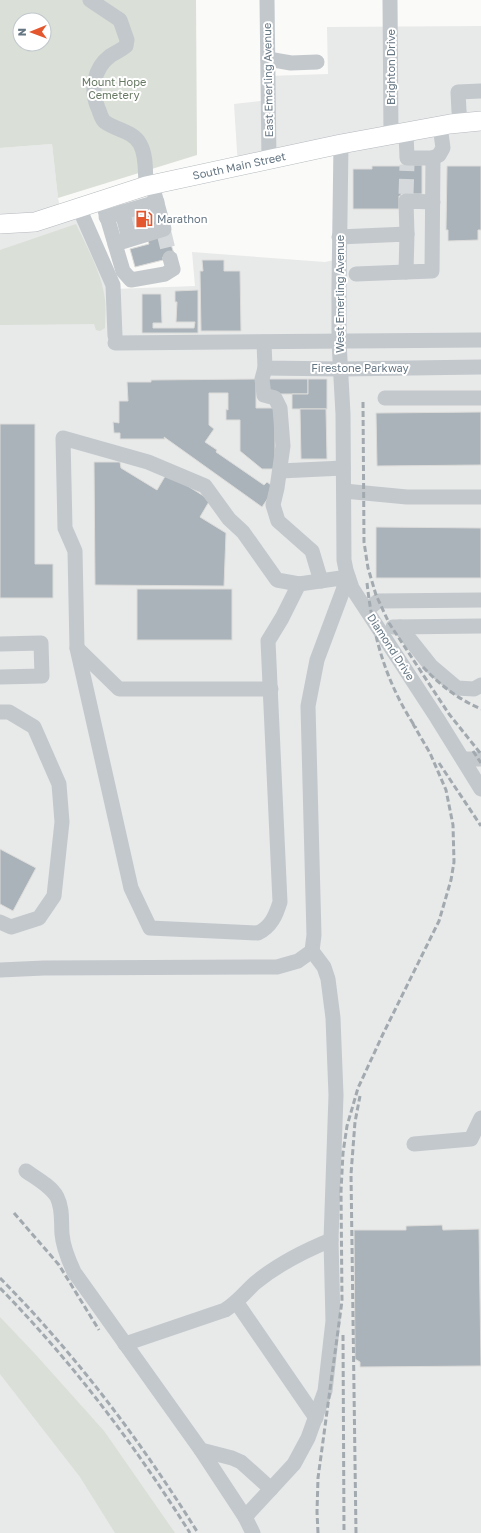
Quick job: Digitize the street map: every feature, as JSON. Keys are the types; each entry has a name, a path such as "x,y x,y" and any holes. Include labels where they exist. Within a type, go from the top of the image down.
{"main road":[{"name":"South Main Street","path":"5,225 35,222 79,208 104,209 152,191 268,160 399,133 481,121"}],"street":[{"path":"90,0 120,20 127,40 126,46 109,57 95,77 94,91 96,104 103,120 115,128 128,133 140,144 164,231 143,234 122,242"},
{"name":"East Emerling Avenue","path":"267,0 268,160"},
{"name":"Brighton Drive","path":"390,0 399,133 407,162 433,158"},
{"path":"268,59 291,63 317,62"},
{"path":"461,123 458,111 458,92 481,91"},
{"path":"356,274 432,271 433,158 440,155 443,148 440,126"},
{"name":"West Emerling Avenue","path":"342,144 339,237 344,491"},
{"path":"152,191 132,211 122,242 123,271 131,280 165,274 173,269 170,258"},
{"path":"406,272 406,198 433,202"},
{"path":"79,208 113,286 115,340 264,342 481,340"},
{"path":"104,209 132,211"},
{"path":"104,209 122,242"},
{"path":"339,237 407,234"},
{"path":"264,342 265,368 262,378 264,395 275,398 280,408 283,446 280,471 273,505 278,520 312,551 321,581"},
{"name":"Firestone Parkway","path":"265,368 341,369 481,367"},
{"path":"385,398 481,398"},
{"path":"245,1517 294,1464 308,1438 325,1391 333,1321 331,1240 336,1095 333,1018 328,979 324,966 312,951 314,935 308,706 317,660 348,577 299,584 277,580 243,532 229,519 205,486 148,462 63,438 65,528 75,551 77,648 131,888 150,928 258,932 266,929 277,914 280,902 268,641 282,618 299,584"},
{"path":"280,471 344,468"},
{"path":"344,491 407,497 481,496"},
{"name":"Diamond Drive","path":"344,491 344,560 352,588 481,789"},
{"path":"367,610 378,601 481,600"},
{"path":"382,633 392,627 481,626"},
{"path":"400,627 430,666 457,688 474,689 481,685"},
{"path":"0,644 41,643 42,676 0,677"},
{"path":"77,648 119,689 271,689"},
{"path":"0,712 9,712 34,727 59,784 62,822 54,896 39,918 11,927 0,922"},
{"path":"463,759 481,759"},
{"path":"0,970 52,968 277,967 298,961 312,951"},
{"path":"414,1144 471,1140 481,1118"},
{"path":"26,1171 47,1186 57,1196 61,1212 62,1234 66,1254 81,1282 201,1450 245,1517 253,1533"},
{"path":"125,1344 225,1310 237,1303 255,1284 272,1271 304,1251 331,1240"},
{"path":"237,1303 316,1418"},
{"path":"201,1450 232,1458 241,1462 271,1489"}],"shaded area":[{"path":"481,26 481,1533 0,1533 0,148 52,144 61,213 79,208 114,289 195,286 192,252 325,262 339,259 341,144 238,167 234,104 268,100 268,76 328,74 327,27"}],"green space":[{"name":"Mount Hope Cemetery","path":"0,0 196,0 197,155 58,198 52,144 0,148"},
{"path":"76,224 94,261 101,280 105,300 105,328 100,331 96,330 94,324 0,325 0,250"},
{"path":"0,1317 104,1431 175,1533 115,1533 80,1477 0,1374"}],"building":[{"path":"422,165 422,194 401,194 401,196 399,196 399,209 353,209 353,169 372,169 372,166"},
{"path":"447,166 481,166 481,230 478,230 478,240 448,241 448,230 446,230"},
{"path":"152,210 158,229 133,236 128,217"},
{"path":"167,232 175,257 135,267 130,249 149,244 147,238"},
{"path":"202,260 224,260 224,271 240,271 241,331 201,331 200,271 203,271"},
{"path":"198,290 198,333 142,333 142,294 161,294 162,323 153,323 153,328 194,328 195,322 176,322 177,302 175,302 175,291"},
{"path":"256,379 256,408 275,408 275,469 262,469 240,451 240,420 226,420 226,409 228,410 228,393 209,393 209,425 214,429 205,442 217,450 216,452 264,485 267,482 275,488 262,507 164,437 165,439 120,439 120,433 114,433 113,422 119,423 119,401 128,401 127,382 151,382 151,380"},
{"path":"267,379 308,379 308,394 268,394"},
{"path":"308,379 327,379 327,409 292,409 292,394 308,394"},
{"path":"300,409 326,409 327,459 301,459"},
{"path":"481,412 481,465 377,466 376,413"},
{"path":"0,424 35,424 35,564 53,564 53,598 0,598"},
{"path":"94,462 120,462 121,468 157,490 167,473 210,500 200,517 226,533 224,586 95,585"},
{"path":"376,527 481,528 481,578 376,578"},
{"path":"137,589 232,589 232,640 137,640"},
{"path":"0,849 36,868 13,911 0,904"},
{"path":"442,1225 443,1230 479,1229 481,1366 360,1367 360,1362 355,1359 354,1230 406,1230 406,1226"}],"tunnel":[{"path":"406,194 407,165"},
{"path":"138,214 143,233"},
{"path":"164,233 170,258"}],"railway":[{"path":"363,402 364,542 368,568 376,595 389,623 449,714 481,754"},
{"path":"367,583 373,622 382,659 397,694 416,728"},
{"path":"423,667 450,691 481,709"},
{"path":"318,1533 318,1478 342,1301 341,1191 343,1153 347,1126 358,1088 439,921 451,880 454,862 453,825 446,790 430,753 413,724"},
{"path":"473,751 481,763"},
{"path":"439,763 481,826"},
{"path":"356,1533 351,1174 355,1122 360,1096"},
{"path":"14,1213 59,1265 99,1330"},
{"path":"0,1278 55,1338 106,1400 153,1465 198,1533"},
{"path":"0,1288 78,1375 125,1436 190,1533"},
{"path":"343,1335 344,1533"}],"place":[{"name":"Marathon","path":"144,219"}]}
